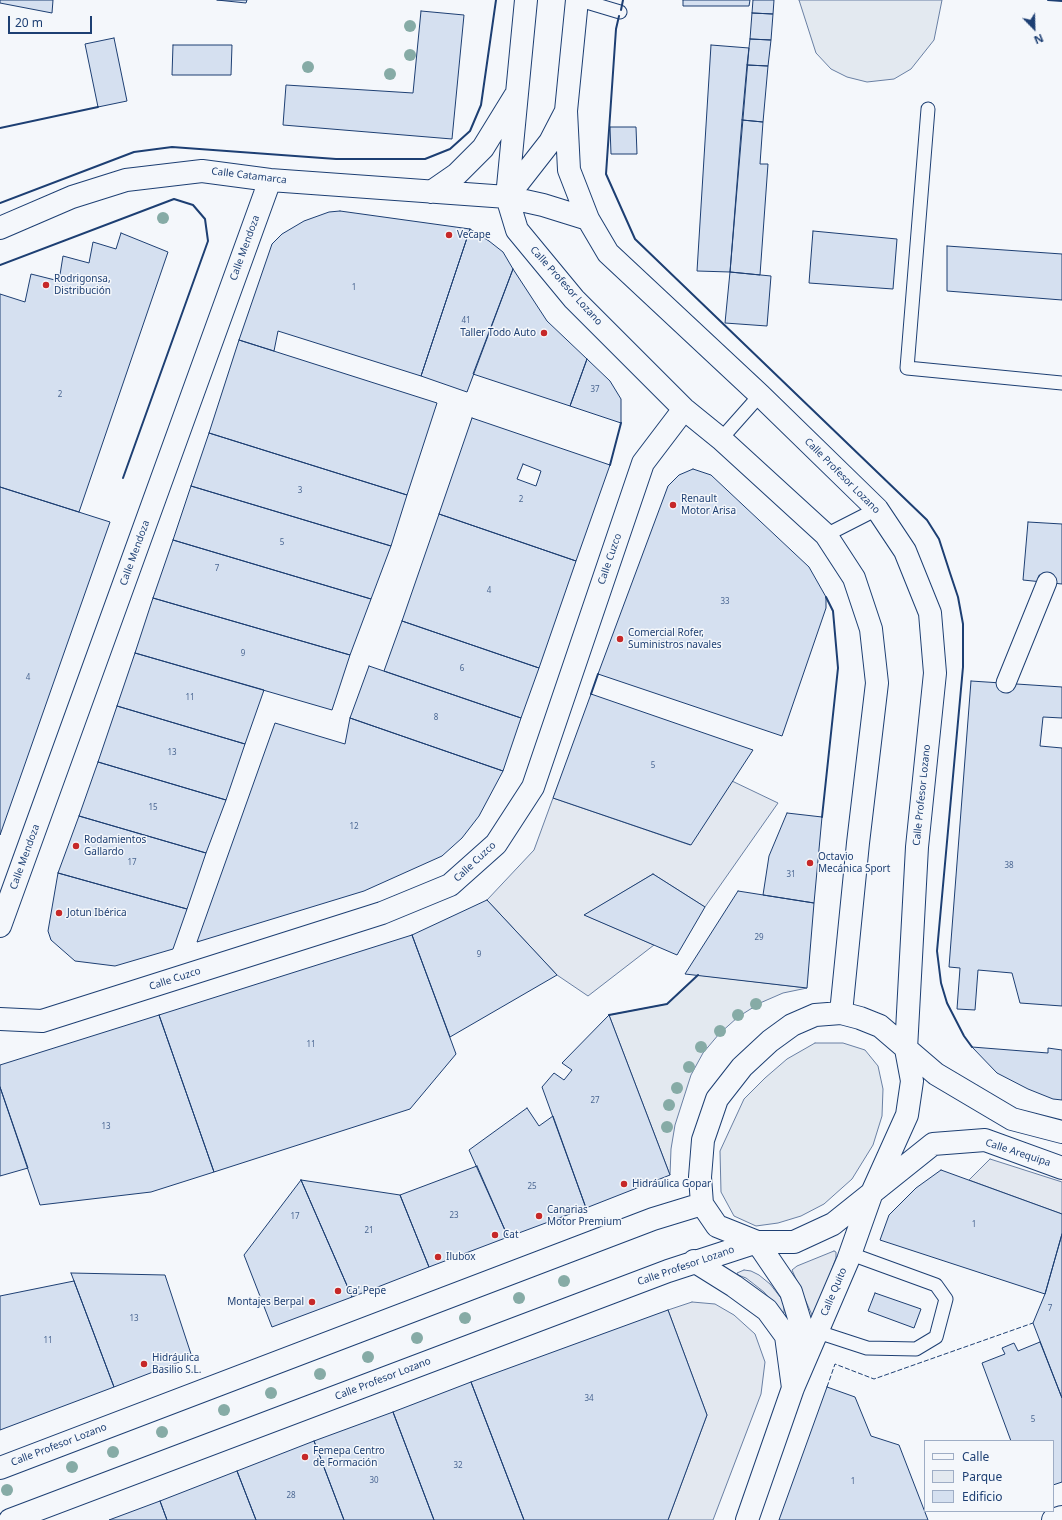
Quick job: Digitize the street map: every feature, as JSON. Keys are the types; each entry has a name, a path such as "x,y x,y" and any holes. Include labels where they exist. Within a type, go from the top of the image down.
{"street":[{"name":"Calle Profesor Lozano","path":"526,0 507,197 517,230 574,298 684,409 721,439 826,535 854,578 871,629 877,683 858,844 841,1013"},
{"name":"Calle Profesor Lozano","path":"579,0 566,111 569,170 588,219 608,253 760,395 877,509 905,551 930,612 935,673 917,847 906,1049 912,1081 907,1115 871,1195"},
{"name":"Calle Profesor Lozano","path":"431,192 457,174 483,148 518,91"},
{"name":"Calle Profesor Lozano","path":"507,197 550,142 566,111"},
{"name":"Calle Catamarca","path":"0,228 72,197 126,180 202,170 270,180 507,197"},
{"name":"Calle Mendoza","path":"0,926 270,180"},
{"path":"507,197 543,205 588,219"},
{"name":"Calle Cuzco","path":"0,1019 42,1021 382,913 450,885 456,880 496,844 533,787 643,463 684,409"},
{"path":"1006,683 1047,582"},
{"path":"757,1242 717,1226 702,1204 700,1177 704,1140 717,1099 742,1067 770,1041 792,1025 815,1016 841,1013 860,1018 880,1026 936,1074 1012,1119 1062,1132"},
{"name":"Calle Arequipa","path":"757,1242 794,1242 834,1224 933,1144 984,1140 1062,1168"},
{"name":"Calle Quito","path":"747,1520 793,1388 851,1254 871,1195"},
{"name":"Calle Profesor Lozano","path":"0,1468 653,1219 702,1204"},
{"name":"Calle Profesor Lozano","path":"10,1520 694,1262 757,1242"},
{"name":"Calle Quito","path":"757,1242 791,1292 803,1331 793,1388"},
{"name":"Calle Quito","path":"694,1262 734,1286 767,1310 786,1336 793,1388"},
{"path":"1053,1520 1062,1516"}],"lane":[{"path":"579,0 620,12"},
{"path":"928,109 907,368 1062,383"},
{"path":"721,439 760,395"},
{"path":"826,535 877,509"},
{"path":"818,1332 867,1348 916,1349 936,1337 946,1299 936,1285 851,1254"}],"green space":[{"path":"799,0 942,0 934,40 911,69 894,79 867,82 847,77 831,69 816,53"},
{"path":"698,975 807,988 783,993 760,1003 738,1017 719,1034 703,1053 691,1075 675,1125 671,1149 670,1175 609,1015 667,1004"},
{"path":"815,1043 843,1043 865,1050 878,1066 883,1089 882,1116 873,1145 852,1179 824,1204 801,1216 778,1223 756,1226 734,1216 721,1192 720,1151 744,1099 787,1059"}],"shaded area":[{"path":"732,781 778,803 705,907 653,874 585,915 654,945 588,996 557,975 487,900 534,850 553,798 690,845"},
{"path":"990,1159 1062,1182 1062,1214 969,1180"},
{"path":"834,1251 836,1252 836,1258 815,1315 812,1315 792,1270 797,1266"},
{"path":"744,1270 751,1271 759,1275 770,1284 784,1302 784,1313 781,1312 764,1292 746,1278 738,1275 737,1273"},
{"path":"692,1302 715,1304 734,1315 755,1334 765,1362 761,1394 713,1520 668,1520 707,1415 668,1310"}],"building":[{"path":"0,0 53,0 52,13 0,3"},
{"path":"217,0 247,0 246,3"},
{"path":"683,0 750,0 749,6 683,6"},
{"path":"753,0 774,0 773,14 752,13"},
{"path":"421,11 464,15 452,139 283,125 286,85 413,93"},
{"path":"752,13 773,14 771,40 750,39"},
{"path":"114,38 127,101 98,107 85,44"},
{"path":"750,39 771,40 768,66 747,65"},
{"path":"173,45 232,45 231,75 172,75"},
{"path":"711,45 749,48 730,272 697,271"},
{"path":"747,65 768,66 763,122 742,120"},
{"path":"742,120 763,122 760,164 768,164 760,275 730,272"},
{"path":"610,127 636,127 637,154 611,154"},
{"path":"340,211 470,229 421,376 278,331 274,351 239,340 272,244 282,234 304,221 329,212"},
{"path":"470,229 503,252 513,269 467,392 421,376"},
{"path":"813,231 897,239 893,289 809,283"},
{"path":"121,233 168,252 79,512 0,487 0,294 25,302 31,274 59,281 63,256 89,263 93,242 116,249"},
{"path":"947,246 1062,254 1062,300 947,291"},
{"path":"513,269 547,321 587,359 570,406 473,374"},
{"path":"730,272 771,276 767,326 725,323"},
{"path":"239,340 437,403 407,495 209,433"},
{"path":"587,359 610,381 621,399 621,423 570,406"},
{"path":"472,418 610,465 576,561 439,514","holes":["523,464 541,471 536,486 517,479"]},
{"path":"209,433 407,495 391,546 191,486"},
{"path":"693,469 711,475 809,567 826,597 826,608 782,736 598,674 668,486 679,475"},
{"path":"191,486 391,546 371,599 173,540"},
{"path":"0,487 110,522 0,835"},
{"path":"439,514 576,561 539,668 402,621"},
{"path":"1028,522 1062,524 1062,584 1023,580"},
{"path":"173,540 371,599 350,655 153,598"},
{"path":"153,598 350,655 332,710 135,653"},
{"path":"402,621 539,668 521,718 384,671"},
{"path":"135,653 264,690 245,744 117,706"},
{"path":"369,666 521,718 503,771 350,718"},
{"path":"971,681 1062,687 1062,718 1043,717 1040,746 1062,748 1062,1006 1020,1003 1012,973 978,970 975,1010 957,1009 960,968 949,967"},
{"path":"591,694 753,750 691,845 553,798"},
{"path":"117,706 245,744 226,800 98,762"},
{"path":"350,718 503,771 479,816 462,838 442,856 364,891 197,942 275,723 345,744"},
{"path":"98,762 226,800 206,853 79,816"},
{"path":"787,813 822,817 814,903 763,895 769,856"},
{"path":"79,816 206,853 187,909 58,873"},
{"path":"58,873 187,909 173,949 115,966 75,961 51,940 48,931"},
{"path":"653,874 705,907 677,955 584,915"},
{"path":"738,891 814,903 807,988 685,974"},
{"path":"487,900 557,975 450,1037 412,935"},
{"path":"412,935 456,1054 410,1109 214,1172 159,1015"},
{"path":"159,1015 214,1172 151,1192 40,1205 0,1087 0,1065"},
{"path":"609,1015 670,1175 586,1208 542,1087 554,1073 564,1080 572,1070 562,1063"},
{"path":"972,1047 1048,1053 1048,1048 1062,1050 1062,1100 1053,1099 1028,1089 997,1073"},
{"path":"0,1087 28,1168 0,1176"},
{"path":"527,1108 539,1126 553,1116 586,1208 508,1237 469,1150"},
{"path":"477,1166 508,1237 429,1267 400,1195"},
{"path":"941,1170 1062,1214 1062,1234 1045,1294 880,1240 889,1215 916,1188"},
{"path":"301,1180 400,1195 429,1267 352,1297"},
{"path":"301,1180 352,1297 272,1327 244,1255"},
{"path":"1062,1234 1062,1398 1033,1323 1045,1294"},
{"path":"71,1273 165,1275 192,1357 114,1387"},
{"path":"74,1281 114,1387 0,1430 0,1296"},
{"path":"875,1293 921,1309 914,1328 868,1311"},
{"path":"668,1310 707,1415 668,1520 524,1520 471,1382"},
{"path":"1040,1342 1062,1398 1062,1482 1054,1485 1054,1440 1011,1440 982,1363 1005,1354 1002,1348 1014,1343 1018,1351"},
{"path":"471,1382 524,1520 434,1520 393,1412"},
{"path":"827,1387 855,1397 871,1436 899,1445 928,1520 779,1520"},
{"path":"393,1412 434,1520 344,1520 314,1441"},
{"path":"314,1441 344,1520 256,1520 237,1471"},
{"path":"237,1471 256,1520 167,1520 160,1501"},
{"path":"160,1501 167,1520 109,1520"}],"fence":[{"path":"827,1387 835,1364 874,1379 1033,1323"}],"wall":[{"path":"0,203 134,152 172,147 336,159 425,159 450,149 470,131 481,105 496,0"},
{"path":"621,10 623,0"},
{"path":"1048,0 1062,1"},
{"path":"619,16 616,29 606,174 635,239 927,520 939,539 958,597 963,624 963,667 937,951 941,983 947,1003 964,1036 972,1047"},
{"path":"0,128 98,107"},
{"path":"0,265 174,199 193,205 205,219 208,241 123,478"},
{"path":"610,465 621,423"},
{"path":"822,817 838,668 833,611 826,597"},
{"path":"591,694 598,674"},
{"path":"609,1015 667,1004 698,975"}],"place":[{"name":"Vecape","path":"449,235"},
{"name":"Rodrigonsa, Distribución","path":"46,285"},
{"name":"Taller Todo Auto","path":"544,333"},
{"name":"Renault Motor Arisa","path":"673,505"},
{"name":"Comercial Rofer, Suministros navales","path":"620,639"},
{"name":"Rodamientos Gallardo","path":"76,846"},
{"name":"Octavio Mecánica Sport","path":"810,863"},
{"name":"Jotun Ibérica","path":"59,913"},
{"name":"Hidráulica Gopar","path":"624,1184"},
{"name":"Canarias Motor Premium","path":"539,1216"},
{"name":"Cat","path":"495,1235"},
{"name":"Ilubox","path":"438,1257"},
{"name":"Ca' Pepe","path":"338,1291"},
{"name":"Montajes Berpal","path":"312,1302"},
{"name":"Hidráulica Basilio S.L.","path":"144,1364"},
{"name":"Femepa Centro de Formación","path":"305,1457"}]}
